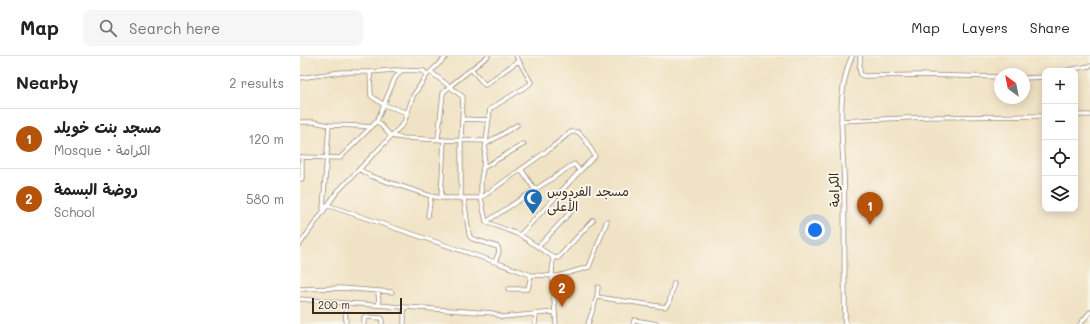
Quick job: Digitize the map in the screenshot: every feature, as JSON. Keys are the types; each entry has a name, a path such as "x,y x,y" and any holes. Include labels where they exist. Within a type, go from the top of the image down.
{"main road":[{"name":"الكرامة","path":"845,324 844,178 841,121 843,87 852,56"}],"street":[{"path":"300,244 337,192 404,123 413,96 427,75 447,56"},
{"path":"438,139 443,92 488,56"},
{"path":"486,222 481,198 481,180 490,120 490,108 531,82 516,56"},
{"path":"860,56 859,72 864,76 994,77"},
{"path":"471,69 485,85 518,61"},
{"path":"1078,68 1090,66"},
{"path":"300,179 302,179 301,157 327,159 340,158 377,122 395,78 401,71"},
{"path":"300,78 341,72 424,71 427,75"},
{"path":"370,72 371,96 384,105 408,113"},
{"path":"430,72 463,97 461,140 462,199 469,234 473,239 498,247 499,252 495,262"},
{"path":"1030,78 1042,77"},
{"path":"1078,115 1090,115"},
{"path":"841,121 928,117 1042,116"},
{"path":"462,119 490,120"},
{"path":"300,122 372,127"},
{"path":"377,122 391,136 403,138 487,142 517,125"},
{"path":"323,210 329,125"},
{"path":"359,168 370,176 431,196 462,199 481,198 571,132 578,132 584,138 595,156 520,235"},
{"path":"441,198 444,140"},
{"path":"483,168 524,144"},
{"path":"486,222 574,164 580,171"},
{"path":"521,169 535,190"},
{"path":"428,216 431,196"},
{"path":"538,247 578,204"},
{"path":"327,205 531,275 558,276 589,267 607,221"},
{"path":"486,222 520,235 553,257 558,258 593,220"},
{"path":"553,257 552,275 556,324"},
{"path":"508,289 528,288 531,275"},
{"path":"597,297 666,307 669,303 674,283"},
{"path":"588,324 597,297 598,287"},
{"path":"300,289 341,288 392,292"},
{"path":"378,292 379,305"},
{"path":"300,299 493,313 502,317 555,312"},
{"path":"346,303 346,324"},
{"path":"404,307 404,324"},
{"path":"1080,324 1090,312"},
{"path":"535,324 536,313"},
{"path":"364,324 364,317 382,318 382,324"},
{"path":"634,324 634,320 658,324"}],"place":[{"name":"مسجد الفردوس الأعلى","path":"533,215"},
{"name":"مسجد بنت خويلد","path":"870,225"},
{"name":"روضة البسمة","path":"562,307"}]}
